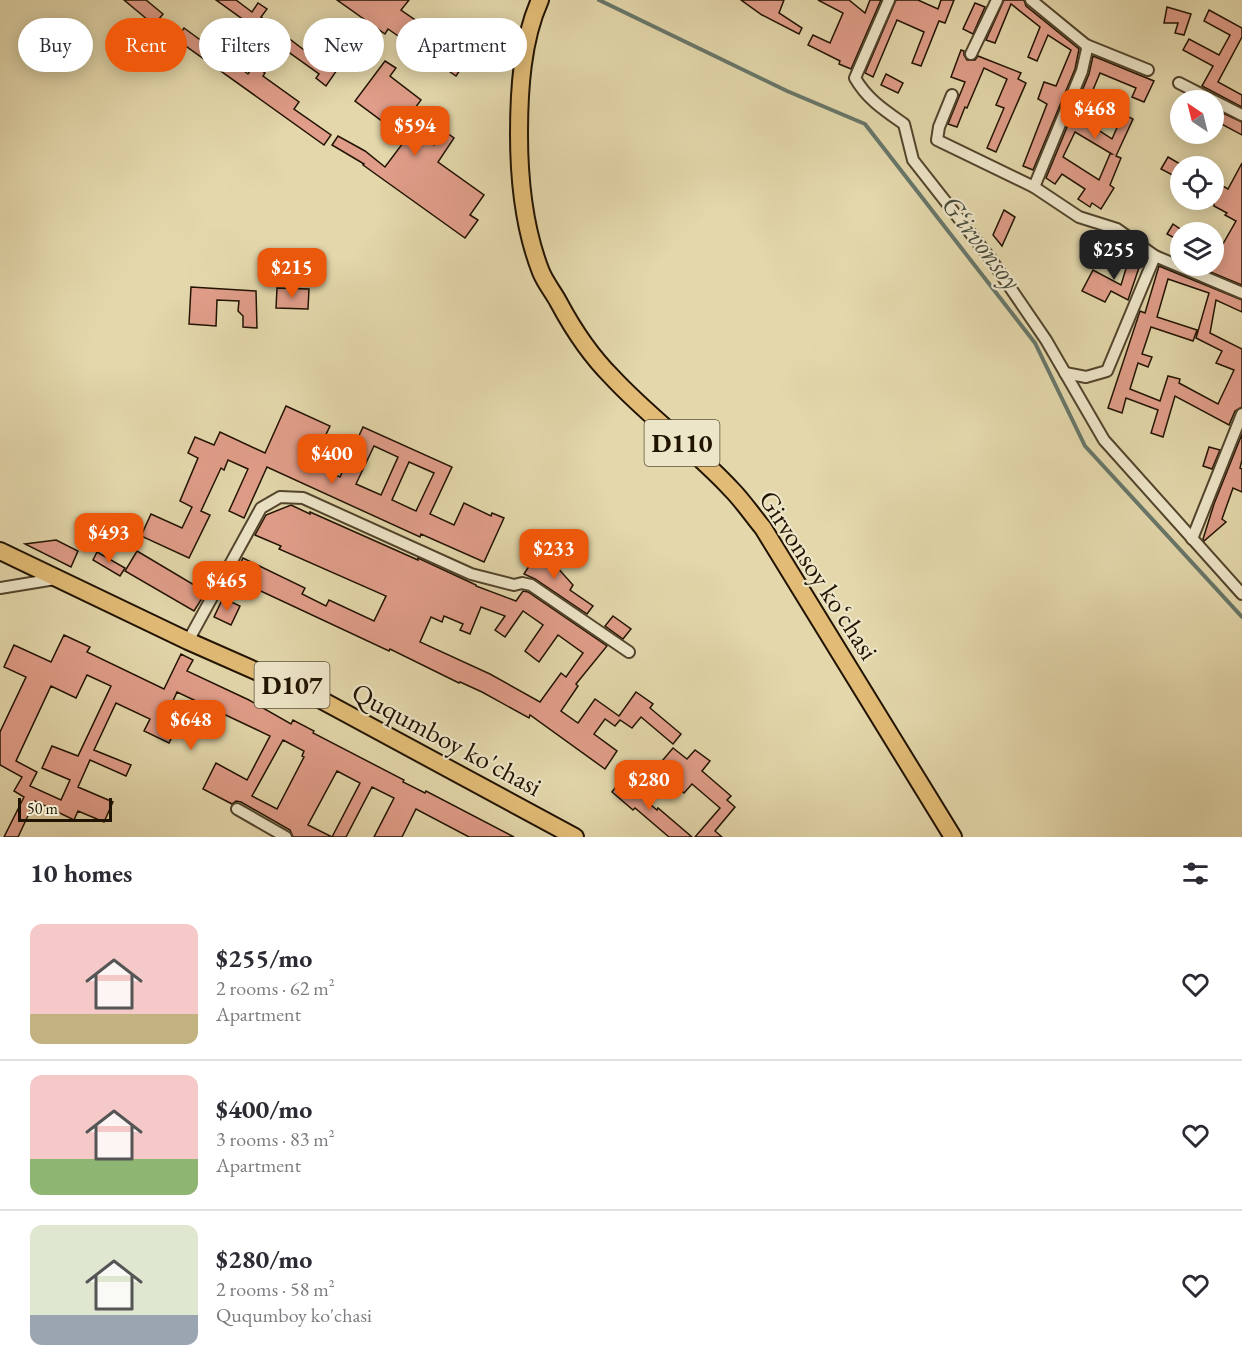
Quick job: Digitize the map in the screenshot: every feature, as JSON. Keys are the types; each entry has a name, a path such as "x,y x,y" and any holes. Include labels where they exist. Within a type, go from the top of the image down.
{"main road":[{"name":"Girvonsoy koʻchasi","path":"540,0 532,18 520,102 520,166 529,231 550,291 575,333 610,375 732,489 763,528 953,837"},
{"name":"Ququmboy ko'chasi","path":"0,551 188,641 265,675 288,682 575,837"}],"street":[{"path":"889,0 855,78 862,91 874,103 904,124 914,160 990,258 1046,340 1104,440 1242,594"},
{"path":"971,54 997,0"},
{"path":"1031,0 1086,45 1148,70"},
{"path":"1034,186 1082,71 1087,54 1086,45"},
{"path":"1179,83 1242,115"},
{"path":"952,94 939,127 937,140 1034,186 1079,217 1117,229 1155,256 1242,293"},
{"path":"1065,373 1086,376 1107,371 1155,256"},
{"path":"1192,539 1242,414"},
{"path":"188,641 261,508 280,497 303,498 471,574 514,585 522,583 531,585 629,652"},
{"path":"0,588 56,579"},
{"path":"0,580 12,585"},
{"path":"237,809 286,837"}],"building":[{"path":"124,0 146,0 163,14 160,18 146,18"},
{"path":"216,0 236,0 252,12 258,3 267,9 262,18 241,18"},
{"path":"337,0 409,0 401,10 413,18 396,18 396,35 388,29 384,33 384,18 362,18"},
{"path":"741,0 784,0 779,13 802,28 799,34 762,15"},
{"path":"818,0 849,0 865,13 870,0 881,0 851,69 808,45 813,35 830,43 843,13"},
{"path":"896,0 918,0 938,9 941,0 954,0 945,23 939,21 921,66 912,63 924,32 897,20 873,77 865,73"},
{"path":"1004,0 1024,0 1026,6 1079,49 1075,69 1033,170 1023,166 1047,104 1038,99 1044,82 1056,86 1071,50 1048,35 1037,61 1028,57 1040,27 1011,4 995,43 986,40"},
{"path":"975,3 985,7 973,34 963,29"},
{"path":"1167,7 1191,14 1184,35 1175,33 1178,23 1164,23"},
{"path":"1209,10 1242,28 1242,37 1218,82 1242,95 1242,107 1224,98 1224,90 1210,90 1202,86 1213,66 1183,50 1189,39 1219,55 1230,35 1204,21"},
{"path":"187,30 199,39 199,55 187,47"},
{"path":"291,40 303,49 303,63 291,54"},
{"path":"961,50 964,51 967,60 975,60 978,56 1021,73 1018,79 1026,83 996,152 987,148 1004,108 996,105 1007,79 984,68 957,127 948,124 965,82 951,77"},
{"path":"1093,56 1154,81 1144,102 1132,97 1136,88 1100,73 1081,119 1112,139 1123,114 1133,119 1116,156 1121,158 1110,185 1114,188 1101,209 1092,203 1090,207 1078,199 1085,189 1062,174 1055,184 1046,178 1089,74","holes":["1075,132 1112,154 1099,180 1063,157"]},
{"path":"384,62 396,68 390,76 421,100 404,123 434,145 444,131 454,138 438,162 484,195 470,215 478,220 465,238 364,164 332,145 338,136 365,151 385,167 406,139 355,101 377,72 384,72"},
{"path":"222,72 248,74 249,72 264,72 263,76 299,102 294,109 331,135 324,145"},
{"path":"316,72 336,72 326,86 316,78 319,74"},
{"path":"886,74 903,83 898,93 881,85"},
{"path":"1224,114 1242,122 1242,135 1224,125"},
{"path":"1168,157 1170,158 1170,174 1161,169"},
{"path":"1242,163 1242,285 1220,276 1224,276 1224,242 1236,221 1225,215 1227,213 1221,210 1224,210 1224,187 1228,189"},
{"path":"1004,210 1015,217 1002,246 993,235"},
{"path":"1132,249 1143,256 1128,300 1111,291 1105,302 1082,291 1093,270 1121,285"},
{"path":"1159,266 1170,271 1170,276 1183,276 1242,300 1242,312 1216,300 1210,333 1242,349 1242,407 1235,411 1229,425 1175,396 1163,437 1151,433 1158,410 1126,398 1122,413 1108,408 1140,311 1145,313","holes":["1168,279 1209,293 1196,338 1222,351 1216,363 1234,370 1218,404 1179,383 1180,379 1168,376 1160,401 1130,389 1138,363 1148,367 1152,357 1142,354 1151,327 1193,341 1197,330 1157,317"]},
{"path":"191,287 256,291 257,328 243,327 243,316 238,311 239,301 217,300 216,326 189,324"},
{"path":"277,288 309,289 308,309 276,308"},
{"path":"286,406 330,426 312,464 340,477 363,427 452,467 430,514 454,525 464,503 491,516 492,513 504,518 484,562 421,534 420,537 267,467 244,518 229,511 248,469 228,460 224,470 221,468 201,511 210,515 189,558 141,536 151,514 182,528 192,507 180,501 198,458 188,453 195,437 214,445 220,432 265,453","holes":["374,446 398,457 381,495 356,484","409,462 434,473 416,511 392,500"]},
{"path":"1242,434 1240,468 1242,469 1242,492 1233,488 1222,519 1226,522 1204,541 1214,504"},
{"path":"1209,447 1220,450 1212,469 1203,466"},
{"path":"291,505 418,560 418,558 476,586 516,601 523,591 528,592 607,646 576,684 578,686 561,711 578,723 595,699 619,716 636,692 653,704 650,708 681,734 673,744 641,717 632,728 620,720 615,726 605,719 594,734 617,751 605,769 530,715 529,718 482,692 233,578 243,558 305,588 302,594 326,606 329,600 374,621 386,596 279,549 281,546 255,535 266,515","holes":["481,607 505,616 495,630 505,637 523,611 543,625 525,651 539,662 558,635 583,653 566,677 561,673 540,702 490,674 420,642 431,617 442,622 444,616 463,624 460,630 470,634"]},
{"path":"56,540 78,551 71,567 25,544"},
{"path":"536,549 557,562 555,565 573,585 570,590 593,606 587,614 524,574"},
{"path":"137,551 206,592 194,611 125,571"},
{"path":"97,552 125,568 120,576 93,560"},
{"path":"223,598 240,606 231,625 214,617"},
{"path":"613,616 631,629 623,639 605,626"},
{"path":"64,635 90,647 87,652 164,689 181,654 193,660 187,671 249,700 291,724 293,720 314,731 313,733 404,780 403,782 425,793 426,791 514,837 469,837 416,809 402,837 374,837 394,798 372,787 346,837 332,837 293,837 290,830 241,802 236,801 232,804 203,789 216,763 247,780 270,736 177,692 164,721 177,727 169,743 144,731 150,719 116,703 94,750 131,765 126,776 90,760 78,787 113,802 104,822 78,811 74,820 35,801 18,837 4,837 24,797 14,791 22,777 0,765 0,732 26,677 4,667 14,645 51,662","holes":["87,675 111,686 78,756 52,746 42,768 70,780 61,800 30,786 37,772 16,761 51,686 76,698","283,740 304,751 302,756 304,757 277,809 252,796","337,771 360,783 332,837 308,825"]},
{"path":"673,748 687,759 695,750 710,761 702,771 731,796 727,800 735,807 715,831 722,837 695,837 720,808 692,784 684,793 657,767"},
{"path":"621,780 692,837 669,837 635,808 633,810 612,792"}],"waterway":[{"name":"G‘irvonsoy","path":"599,0 787,91 865,124 1035,343 1085,446 1242,617"}]}
